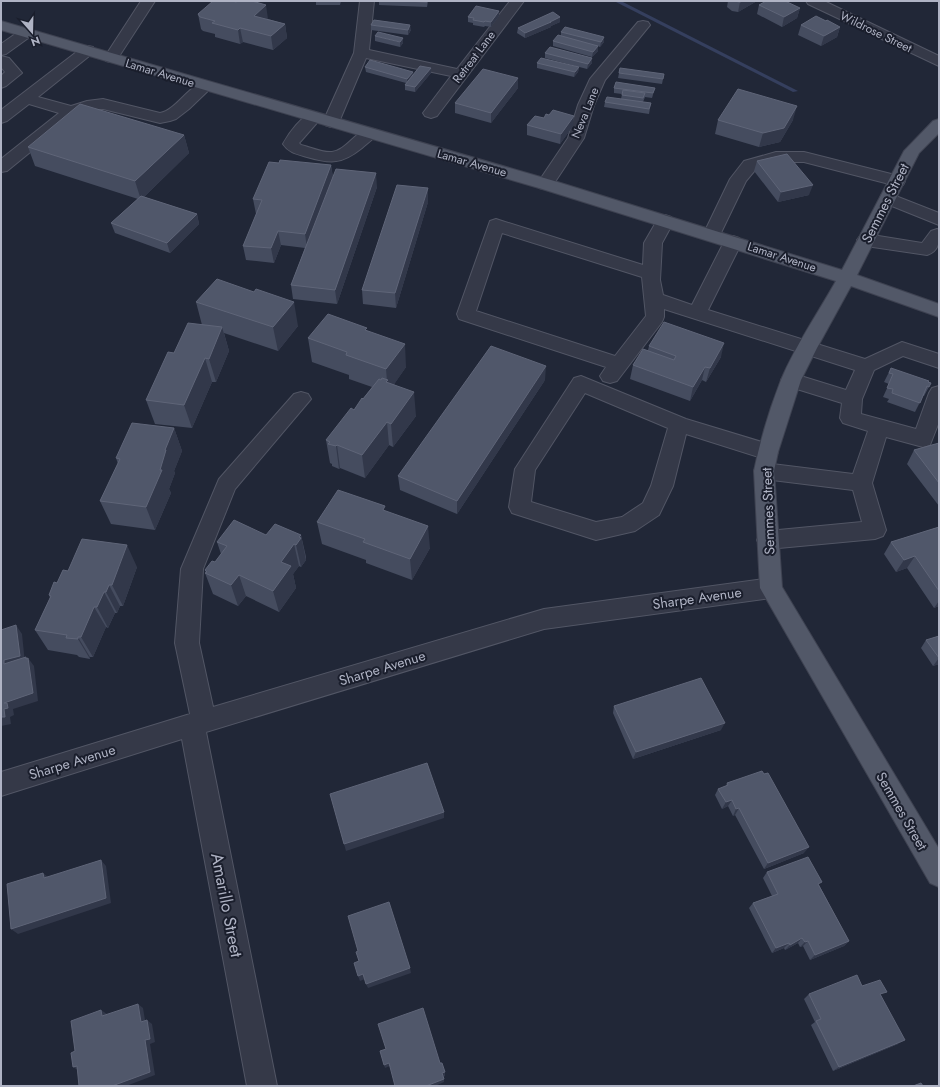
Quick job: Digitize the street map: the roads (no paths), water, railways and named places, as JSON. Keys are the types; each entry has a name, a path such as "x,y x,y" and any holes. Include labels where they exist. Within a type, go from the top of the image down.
{"main road":[{"name":"Lamar Avenue","path":"1,25 205,86 545,184 847,278 939,311"},
{"name":"Semmes Street","path":"938,125 912,151 847,278 807,348 791,380 766,461 771,588 939,874"}],"street":[{"path":"111,58 148,1"},
{"path":"331,122 361,53 367,1"},
{"name":"Retreat Lane","path":"431,113 517,1"},
{"name":"Wildrose Street","path":"813,1 939,62"},
{"name":"Neva Lane","path":"545,184 576,138 586,105 598,79 643,25"},
{"path":"1,51 26,32"},
{"path":"1,118 88,50"},
{"path":"361,53 462,74"},
{"path":"1,60 4,61 14,73 1,83"},
{"path":"1,167 70,111 87,106 103,104 160,118 170,116 205,86"},
{"path":"25,98 70,111"},
{"path":"314,117 294,138 292,144 295,148 327,158 335,158 342,156 370,133"},
{"path":"712,235 738,179 750,165 776,157 804,158 897,180"},
{"path":"866,240 927,249 938,231 888,198"},
{"path":"598,390 655,317 652,274 653,243 665,221"},
{"path":"619,364 466,314 496,225 652,274"},
{"path":"697,313 733,242"},
{"path":"654,299 866,366"},
{"path":"937,354 902,349 866,366 852,399 850,418 923,439 939,393"},
{"path":"791,380 852,399"},
{"path":"679,424 662,486 651,509 627,525 596,531 520,507 525,469 581,383 679,424 766,461 861,483"},
{"name":"Amarillo Street","path":"262,1086 198,723 187,643 192,569 226,485 301,399"},
{"path":"768,540 875,530 861,483 879,427"},
{"name":"Sharpe Avenue","path":"1,784 544,619 771,588"}],"waterway":[{"path":"617,1 795,91"}]}
